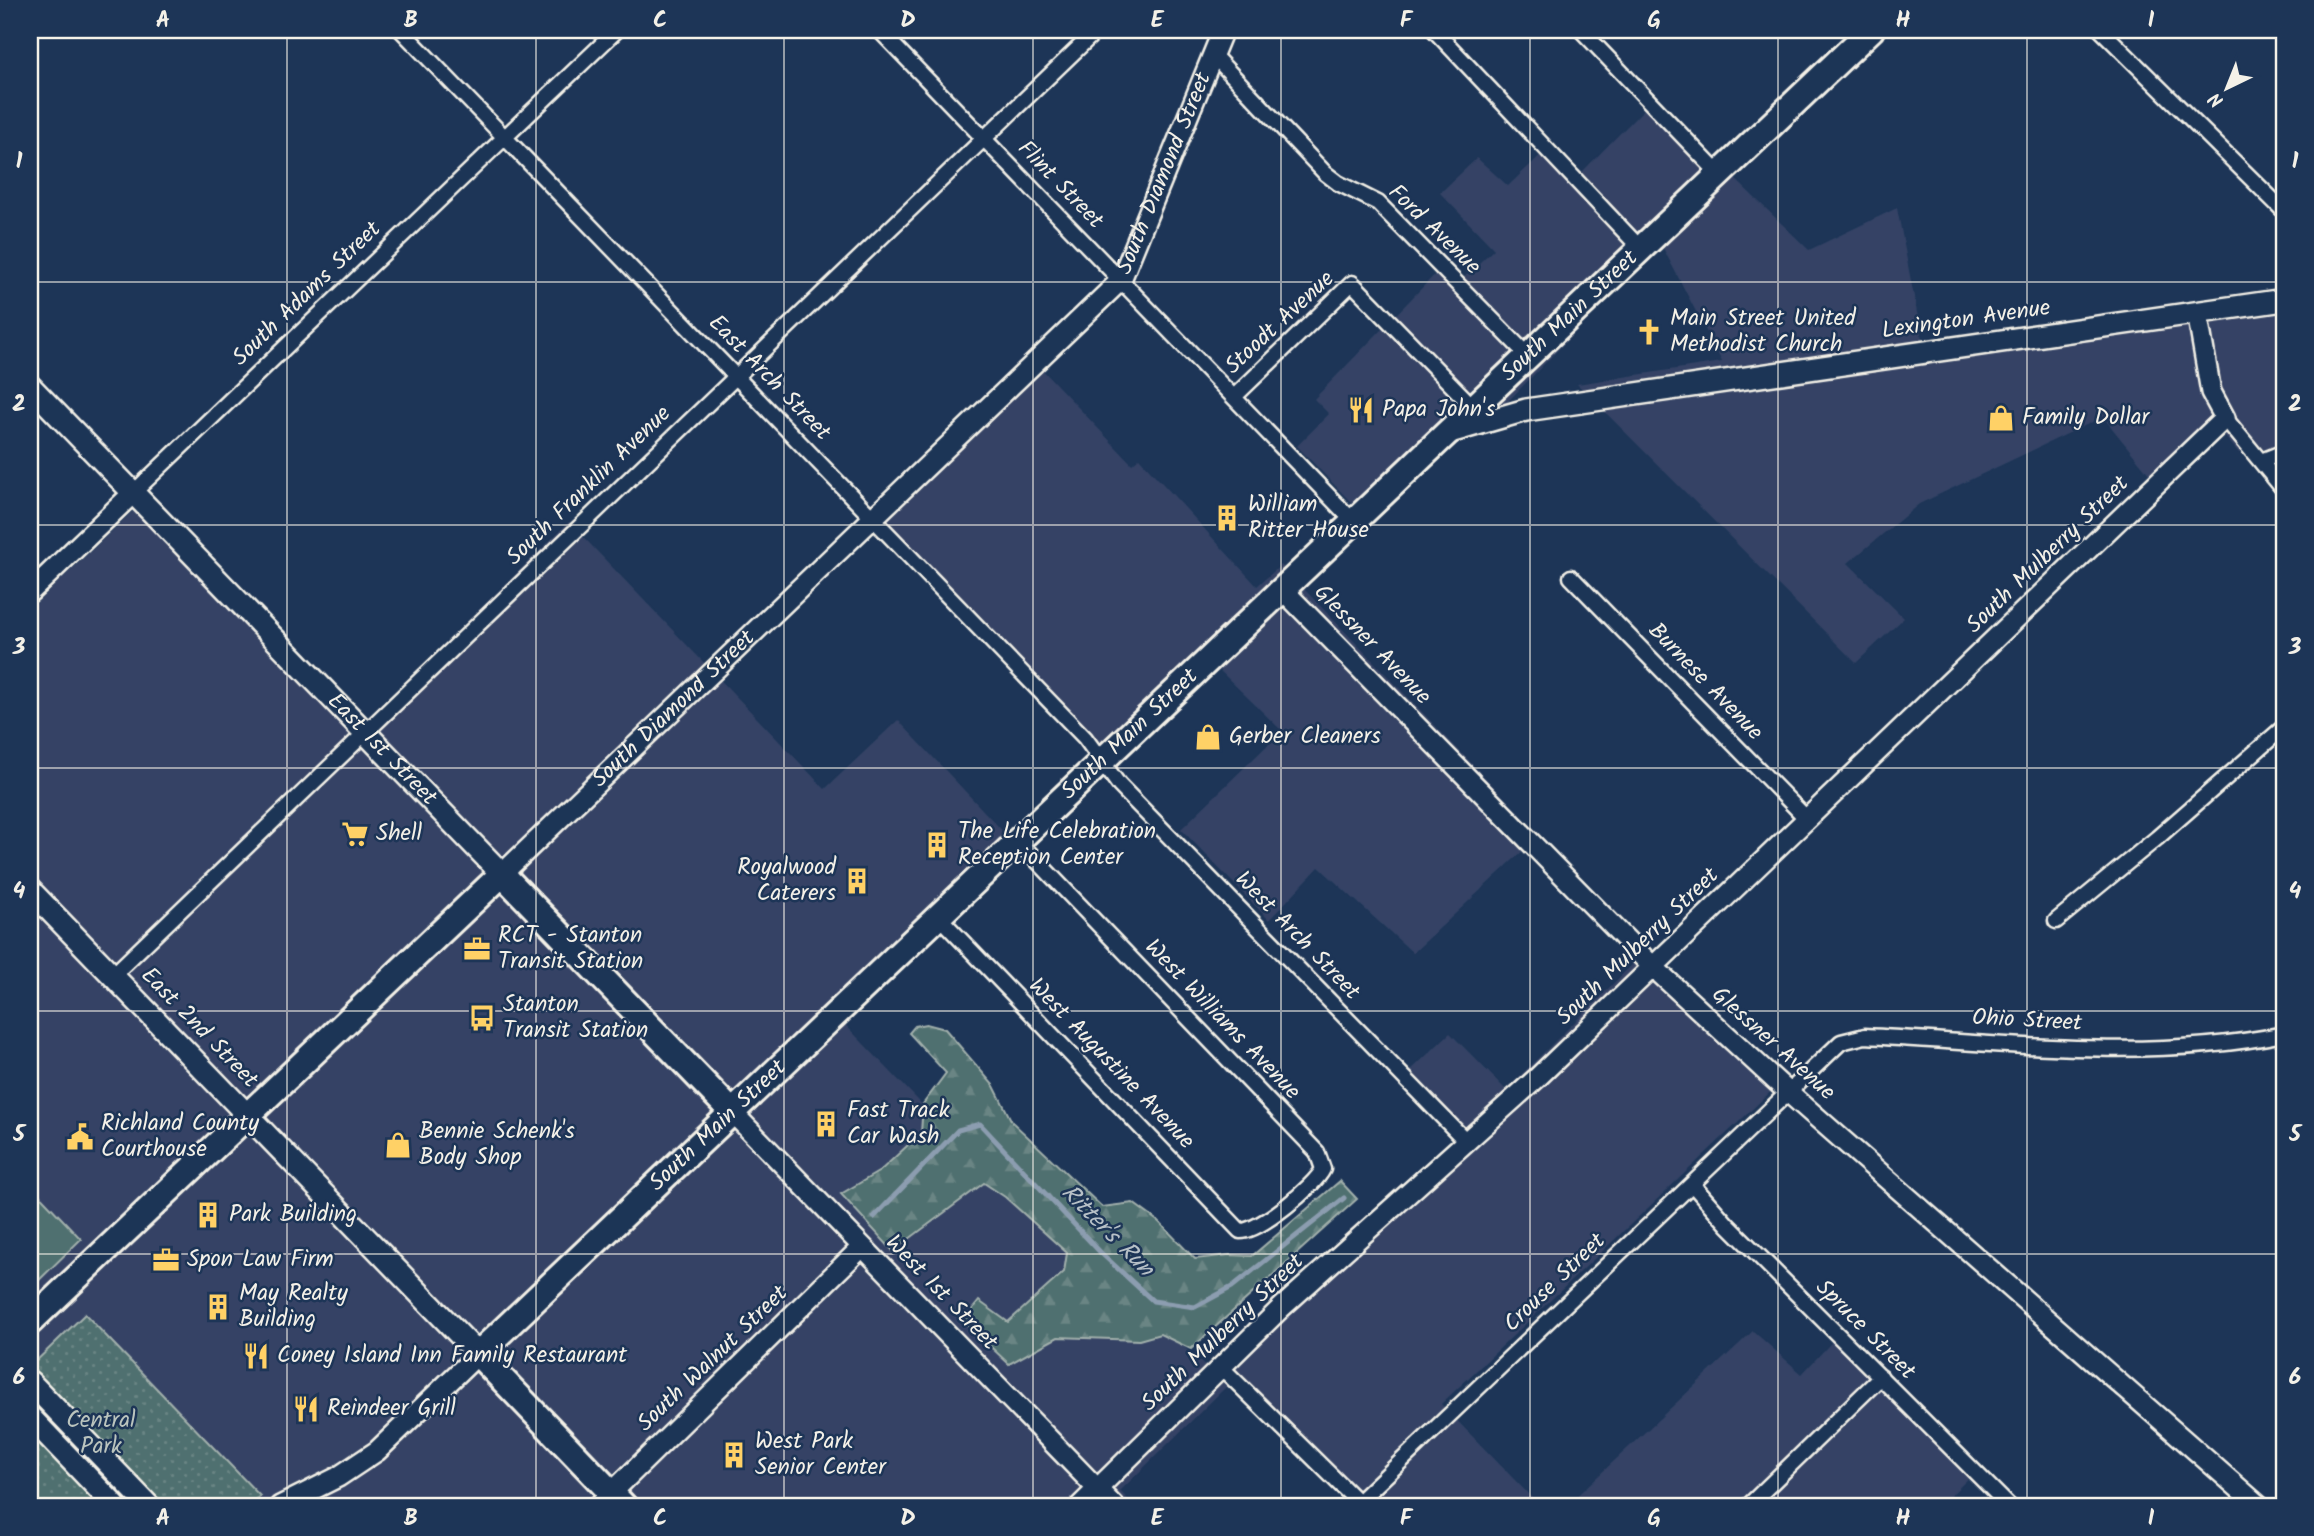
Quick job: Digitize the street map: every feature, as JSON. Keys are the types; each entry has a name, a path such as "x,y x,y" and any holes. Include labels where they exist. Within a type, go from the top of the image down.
{"highway":[{"name":"South Main Street","path":"478,1354 1871,30"},
{"name":"East 1st Street","path":"502,874 733,1113"},
{"name":"South Diamond Street","path":"30,1322 246,1114 502,874"},
{"path":"478,1354 611,1502"}],"main road":[{"name":"Lexington Avenue","path":"1450,432 1526,410 2284,300"},
{"name":"East 1st Street","path":"30,386 502,874"},
{"name":"East 2nd Street","path":"30,890 478,1354"},
{"path":"30,1382 149,1506"},
{"path":"30,1417 115,1506"}],"street":[{"name":"East Arch Street","path":"401,30 1085,738 1101,760"},
{"name":"South Adams Street","path":"30,592 617,30"},
{"name":"Flint Street","path":"879,30 1354,522"},
{"name":"South Franklin Avenue","path":"112,976 1097,30"},
{"name":"South Diamond Street","path":"502,874 1121,280 1223,30"},
{"path":"1434,30 1640,248"},
{"path":"1581,30 1719,174"},
{"path":"2101,30 2284,211"},
{"name":"Ford Avenue","path":"1213,55 1325,173 1338,183 1378,203 1529,357"},
{"name":"Stoodt Avenue","path":"1234,397 1352,283 1475,409"},
{"path":"2197,312 2211,392 2225,418 2284,490"},
{"name":"South Mulberry Street","path":"1080,1506 1221,1367 1465,1140 1537,1078 2225,418"},
{"path":"2261,461 2284,452"},
{"name":"Burnese Avenue","path":"1571,577 1807,819"},
{"name":"Glessner Avenue","path":"1282,589 1653,967 1788,1092 2259,1506"},
{"path":"2056,920 2157,838 2284,727"},
{"name":"West Arch Street","path":"1101,760 1119,785 1465,1140"},
{"name":"West Williams Avenue","path":"1018,841 1317,1152 1323,1169 1317,1181 1254,1228"},
{"name":"West Augustine Avenue","path":"939,917 1240,1231 1254,1228"},
{"name":"Ohio Street","path":"1788,1092 1827,1054 1852,1037 2136,1049 2214,1046 2284,1034"},
{"name":"Crouse Street","path":"1356,1504 1788,1092"},
{"name":"West 1st Street","path":"733,1113 1114,1506"},
{"name":"Spruce Street","path":"1692,1184 1728,1225 2009,1506"},
{"name":"South Walnut Street","path":"611,1502 862,1247"},
{"name":"South Main Street","path":"280,1506 338,1477 377,1451 478,1354"},
{"path":"1221,1367 1356,1504"},
{"path":"1748,1506 1881,1377"}],"shaded area":[{"path":"1653,100 1809,250 1897,208 1925,354 2284,297 2284,446 2239,453 2211,421 2154,480 2103,417 1919,504 1848,563 1904,618 1856,663 1577,384 1722,362 1661,244 1480,430 1434,459 1368,520 1297,446 1329,414 1314,399 1446,263 1462,279 1494,249 1440,193 1477,158 1508,186 1549,147 1578,176"},
{"path":"1037,364 1132,464 1139,458 1257,586 1281,565 1540,835 1413,953 1319,867 1269,920 1181,829 1282,731 1211,662 1114,758 881,516"},
{"path":"151,494 367,720 569,522 825,789 898,720 1012,841 833,1012 969,1153 1227,1386 1120,1491 1134,1506 30,1506 30,609"},
{"path":"1645,952 1782,1081 1441,1404 1540,1506 1336,1506 1355,1487 1229,1362 1468,1133 1409,1072 1450,1033 1506,1090"},
{"path":"1753,1331 1802,1374 1842,1331 1978,1469 1940,1506 1566,1506"}],"green space":[{"path":"926,1024 945,1029 994,1086 1012,1122 1102,1207 1133,1203 1159,1222 1195,1259 1230,1255 1252,1256 1340,1181 1357,1199 1191,1349 1160,1334 1139,1340 1058,1337 1009,1364 963,1321 979,1301 1008,1322 1064,1272 1067,1253 1005,1197 984,1183 893,1251 841,1194 880,1171 921,1133 923,1104 946,1073 909,1033 915,1026"},
{"path":"30,1185 81,1239 30,1289"},
{"name":"Central Park","path":"85,1314 260,1496 248,1506 30,1506 30,1367"}],"waterway":[{"name":"Ritter's Run","path":"874,1217 958,1130 980,1124 1101,1253 1153,1301 1195,1307 1232,1287 1344,1198"}],"place":[{"name":"Main Street United Methodist Church","path":"1649,332"},
{"name":"Papa John's","path":"1361,410"},
{"name":"Family Dollar","path":"2001,418"},
{"name":"William Ritter House","path":"1227,518"},
{"name":"Gerber Cleaners","path":"1208,737"},
{"name":"Shell","path":"355,834"},
{"name":"The Life Celebration Reception Center","path":"937,845"},
{"name":"Royalwood Caterers","path":"857,881"},
{"name":"RCT - Stanton Transit Station","path":"477,949"},
{"name":"Stanton Transit Station","path":"482,1018"},
{"name":"Fast Track Car Wash","path":"826,1124"},
{"name":"Richland County Courthouse","path":"80,1137"},
{"name":"Bennie Schenk's Body Shop","path":"398,1145"},
{"name":"Park Building","path":"208,1215"},
{"name":"Spon Law Firm","path":"166,1260"},
{"name":"May Realty Building","path":"218,1307"},
{"name":"Coney Island Inn Family Restaurant","path":"256,1356"},
{"name":"Reindeer Grill","path":"306,1409"},
{"name":"West Park Senior Center","path":"734,1455"}]}
